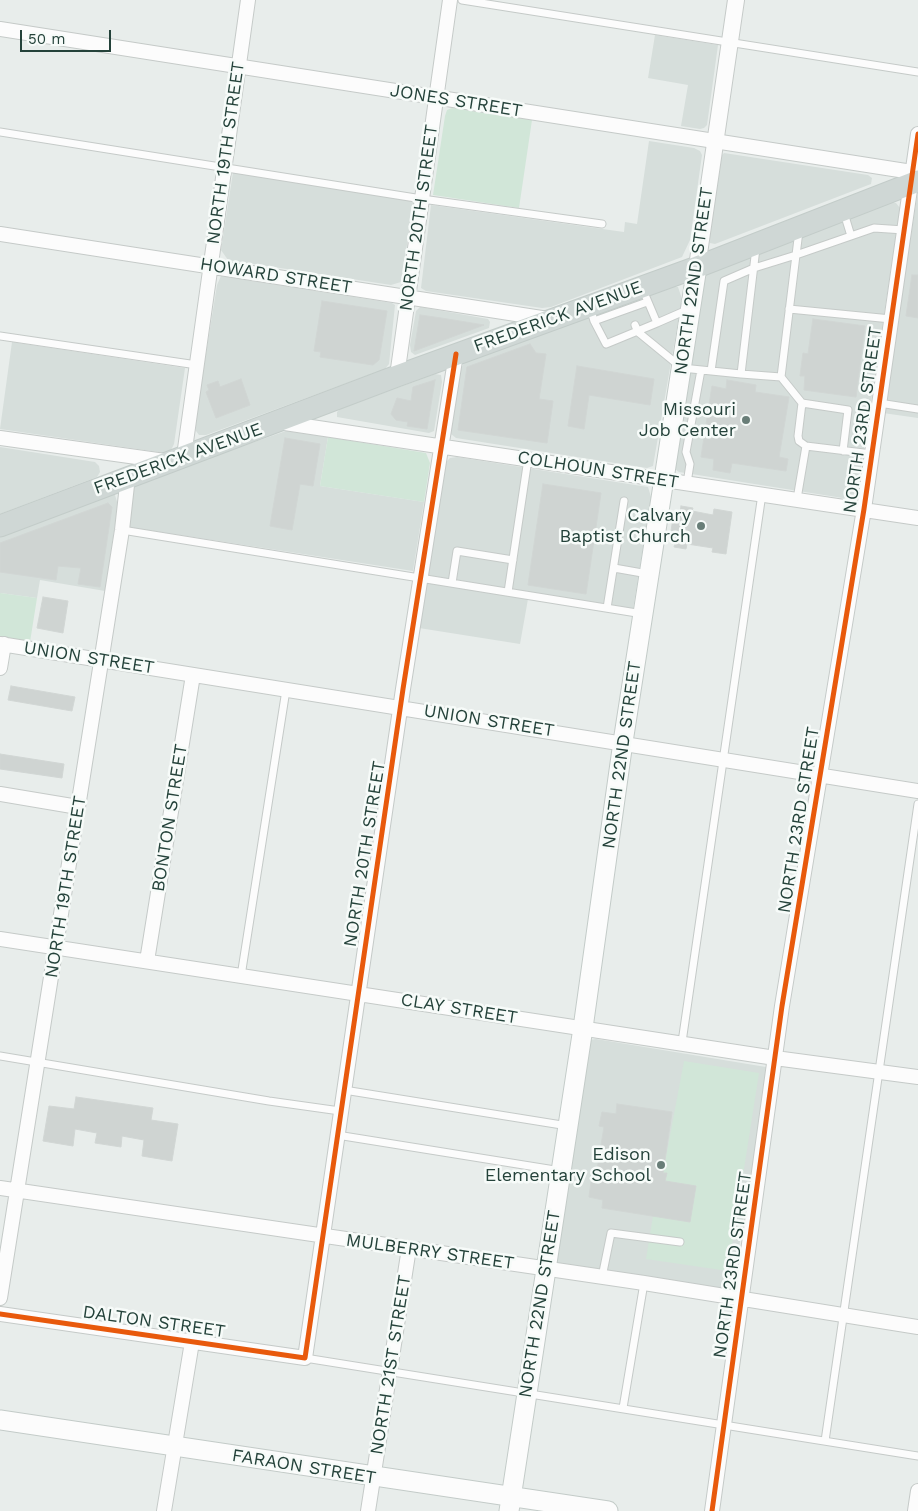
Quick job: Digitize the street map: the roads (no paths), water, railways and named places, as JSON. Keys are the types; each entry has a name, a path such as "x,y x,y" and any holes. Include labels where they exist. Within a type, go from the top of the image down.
{"main road":[{"name":"FREDERICK AVENUE","path":"0,526 128,476 552,319 592,313 644,295 697,267 843,210 914,179"},
{"name":"NORTH 22ND STREET","path":"510,1504 583,1028 623,742 697,267"},
{"name":"FARAON STREET","path":"0,1420 373,1477 510,1504 608,1511"}],"street":[{"name":"NORTH 19TH STREET","path":"176,459 197,365 248,0"},
{"name":"NORTH 20TH STREET","path":"397,376 450,0"},
{"name":"NORTH 22ND STREET","path":"697,267 736,0"},
{"name":"JONES STREET","path":"0,29 715,140 914,179"},
{"name":"NORTH 23RD STREET","path":"712,1511 775,1058 864,508 904,230 914,179 918,134"},
{"name":"HOWARD STREET","path":"0,234 552,319"},
{"name":"NORTH 20TH STREET","path":"305,1358 400,708 456,354"},
{"name":"COLHOUN STREET","path":"277,422 864,508 918,518"},
{"path":"0,438 176,459"},
{"name":"NORTH 19TH STREET","path":"0,1298 39,1063 100,660 122,530 128,476"},
{"path":"0,668 2,644"},
{"name":"UNION STREET","path":"2,644 623,742 918,791"},
{"name":"BONTON STREET","path":"147,961 193,675"},
{"path":"0,794 78,807"},
{"name":"CLAY STREET","path":"0,939 682,1042 775,1058 918,1077"},
{"name":"MULBERRY STREET","path":"0,1188 644,1283 918,1327"},
{"name":"NORTH 21ST STREET","path":"368,1511 409,1248"},
{"name":"DALTON STREET","path":"0,1314 305,1358"},
{"path":"164,1511 192,1342"},
{"path":"915,1511 918,1491"}],"lane":[{"path":"462,0 918,72"},
{"path":"0,132 422,199 602,224"},
{"path":"843,210 851,236"},
{"path":"800,226 781,377 802,403 848,410 843,451"},
{"path":"711,371 724,281 754,268 874,228 904,230"},
{"path":"741,374 757,242"},
{"path":"592,313 616,316 629,311 644,295 657,323"},
{"path":"592,313 606,344 623,334 657,323 691,308"},
{"path":"789,309 891,319"},
{"path":"637,329 682,368 781,377"},
{"path":"0,336 197,365"},
{"path":"687,483 690,464 686,452 700,370"},
{"path":"802,403 799,441 806,446 872,454"},
{"path":"879,403 918,409"},
{"path":"797,499 806,446"},
{"path":"508,592 528,459"},
{"path":"682,1042 762,494"},
{"path":"607,608 624,501"},
{"path":"122,530 643,614"},
{"path":"452,582 457,551 513,560"},
{"path":"614,568 650,574"},
{"path":"241,976 286,690"},
{"path":"825,1441 918,804"},
{"path":"0,1056 340,1111"},
{"path":"343,1090 568,1126"},
{"path":"337,1135 561,1171"},
{"path":"602,1277 611,1233 680,1242"},
{"path":"623,1408 644,1283"},
{"path":"305,1358 918,1456"}],"place":[{"name":"Missouri Job Center","path":"746,420"},
{"name":"Calvary Baptist Church","path":"701,526"},
{"name":"Edison Elementary School","path":"661,1165"}]}
